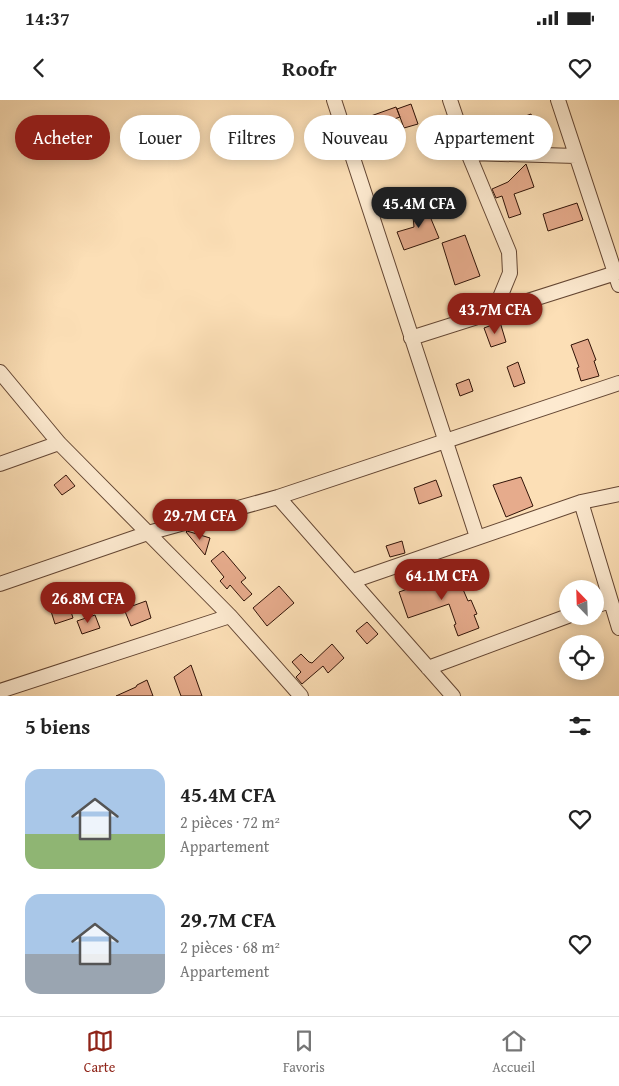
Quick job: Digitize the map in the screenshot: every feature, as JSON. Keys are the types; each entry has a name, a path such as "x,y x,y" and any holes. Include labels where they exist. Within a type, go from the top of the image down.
{"street":[{"path":"334,100 444,441 477,537"},
{"path":"450,100 455,115"},
{"path":"411,338 618,277 558,100"},
{"path":"553,155 576,156"},
{"path":"471,160 509,252 511,264 508,280 494,312"},
{"path":"0,372 59,443 230,616 301,696"},
{"path":"0,584 148,533 278,497 619,383"},
{"path":"0,464 59,443"},
{"path":"353,581 581,502 619,494"},
{"path":"278,497 453,696"},
{"path":"581,502 619,628"},
{"path":"604,603 610,601"},
{"path":"0,691 230,616"},
{"path":"428,668 559,619"}],"building":[{"path":"411,104 416,125 406,127 406,115 399,115 397,109"},
{"path":"396,107 399,115 374,115"},
{"path":"526,164 534,187 514,194 521,214 509,218 502,196 496,198 492,189 508,182"},
{"path":"424,202 439,238 404,250 397,232 414,227 412,205"},
{"path":"577,203 583,220 548,231 543,214"},
{"path":"465,235 480,276 455,285 442,243"},
{"path":"500,322 506,342 491,347 484,328"},
{"path":"588,339 596,360 594,361 599,376 581,381 577,368 579,367 571,345"},
{"path":"518,362 525,383 514,387 507,367"},
{"path":"469,379 473,391 460,396 456,384"},
{"path":"66,475 75,486 62,495 54,485"},
{"path":"521,477 533,506 506,517 493,485"},
{"path":"436,480 442,496 419,504 414,488"},
{"path":"186,532 210,538 205,555"},
{"path":"402,541 405,553 390,557 386,546"},
{"path":"223,551 246,578 241,582 252,594 244,601 230,585 227,589 220,581 224,577 211,561"},
{"path":"453,566 468,601 471,600 477,614 474,615 479,628 458,636 449,604 408,618 399,592 445,576 443,571"},
{"path":"279,586 294,603 267,626 253,608"},
{"path":"146,601 151,618 131,626 124,609"},
{"path":"68,602 73,618 55,624 50,608"},
{"path":"95,615 100,628 82,634 77,621"},
{"path":"367,622 378,634 367,644 356,631"},
{"path":"332,644 344,658 328,673 323,666 302,684 296,677 301,672 292,662 301,654 312,663"},
{"path":"191,665 202,696 181,696 174,677"},
{"path":"147,680 153,696 116,696 136,687"}]}
